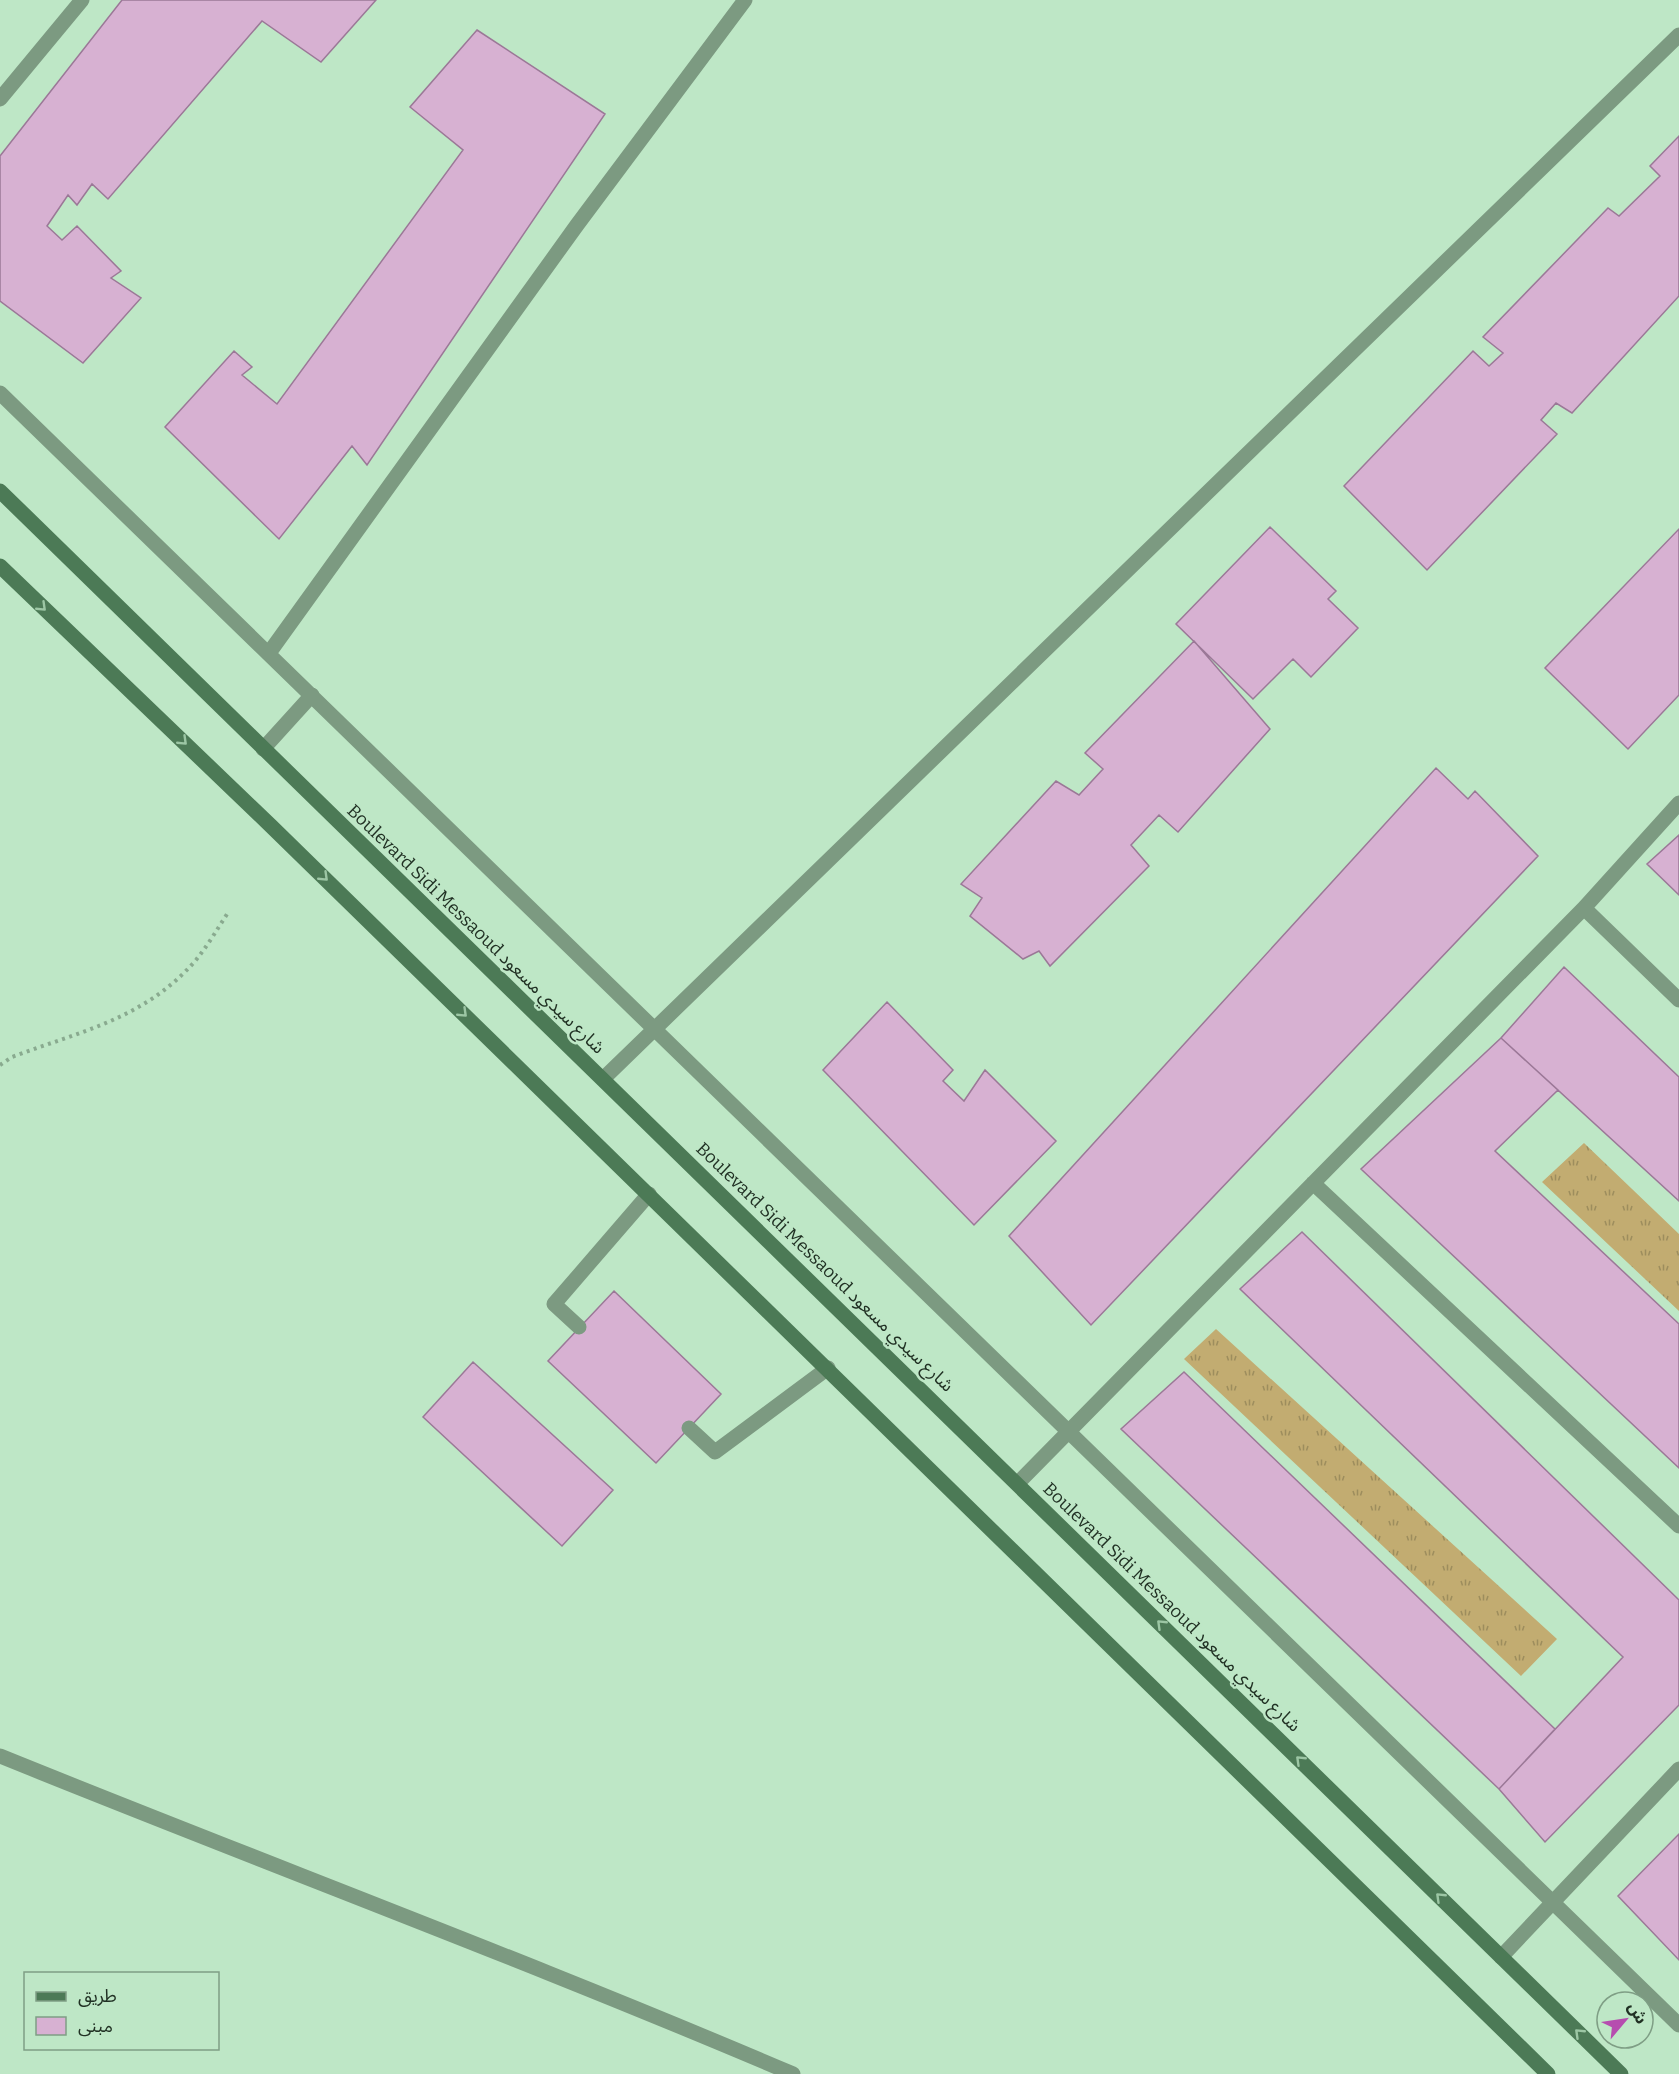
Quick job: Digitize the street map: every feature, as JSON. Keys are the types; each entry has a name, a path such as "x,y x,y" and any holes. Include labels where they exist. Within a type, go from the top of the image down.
{"street":[{"path":"0,99 82,0"},
{"path":"269,653 578,225 745,0"},
{"path":"603,1079 1679,35"},
{"path":"0,393 656,1028 1679,2025"},
{"name":"Boulevard Sidi Messaoud شارع سيدي مسعود","path":"0,491 1621,2074"},
{"path":"0,566 280,834 1548,2074"},
{"path":"263,749 312,695"},
{"path":"1018,1483 1584,908 1679,803"},
{"path":"1584,908 1679,1000"},
{"path":"1313,1183 1679,1526"},
{"path":"579,1327 554,1304 649,1194"},
{"path":"689,1428 715,1452 828,1368"},
{"path":"0,1756 207,1840 638,2007 793,2074"},
{"path":"1501,1958 1679,1769"}],"path":[{"path":"0,1065 33,1049 99,1028 143,1007 170,987 196,960 229,911"}],"green space":[{"path":"1584,1143 1679,1234 1679,1311 1542,1182"},
{"path":"1216,1329 1557,1639 1521,1676 1184,1359"}],"building":[{"path":"122,0 376,0 321,62 262,21 108,199 92,184 77,205 68,195 47,226 62,240 77,226 121,271 111,278 141,298 83,363 0,301 0,156"},
{"path":"477,30 605,114 367,465 352,446 279,539 165,427 234,351 252,367 242,375 277,404 463,150 410,107"},
{"path":"1679,136 1679,296 1572,413 1556,403 1541,420 1557,434 1427,570 1344,486 1473,351 1489,366 1503,353 1483,337 1608,208 1619,216 1660,176 1650,166"},
{"path":"1270,527 1336,591 1328,599 1358,628 1311,677 1293,659 1253,699 1176,624"},
{"path":"1679,529 1679,695 1628,749 1545,668"},
{"path":"1194,641 1270,729 1178,832 1159,815 1131,845 1149,866 1050,966 1039,951 1023,959 970,916 982,898 961,884 1056,781 1079,795 1103,769 1085,753"},
{"path":"1436,768 1468,799 1475,791 1538,856 1091,1325 1009,1236"},
{"path":"1679,835 1679,895 1647,864"},
{"path":"1564,967 1679,1077 1679,1201 1501,1038"},
{"path":"887,1002 953,1070 943,1081 964,1101 985,1070 1056,1141 974,1225 823,1070"},
{"path":"1501,1038 1558,1090 1495,1151 1679,1324 1679,1468 1361,1169"},
{"path":"1302,1232 1679,1600 1679,1705 1545,1842 1499,1789 1623,1657 1240,1289"},
{"path":"614,1291 721,1394 656,1463 548,1361"},
{"path":"473,1362 613,1490 562,1546 423,1417"},
{"path":"1184,1372 1555,1729 1499,1789 1121,1429"},
{"path":"1679,1834 1679,1960 1618,1896"}]}
